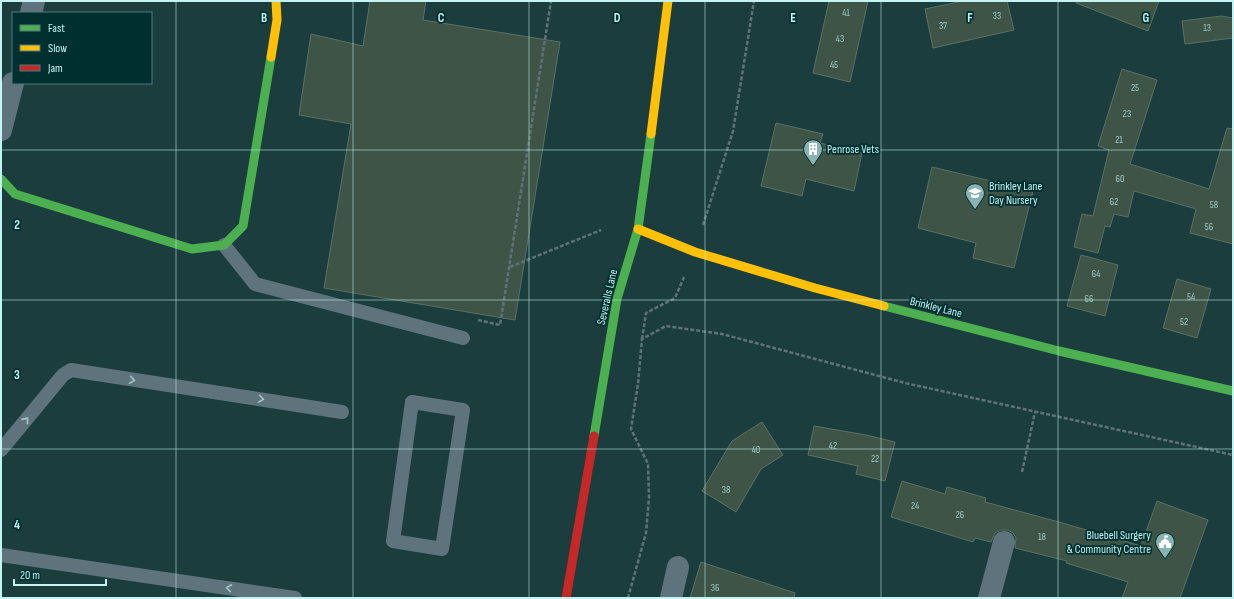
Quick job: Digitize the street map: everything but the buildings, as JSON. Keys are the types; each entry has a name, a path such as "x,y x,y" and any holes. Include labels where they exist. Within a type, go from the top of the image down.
{"street":[{"path":"31,12 34,1"},
{"path":"1,179 14,194 192,249 224,245 243,226 277,20 276,1"},
{"name":"Severalls Lane","path":"566,598 617,299 638,229 668,1"},
{"path":"1,130 13,84"},
{"name":"Brinkley Lane","path":"638,229 695,252 815,288 1059,351 1233,391"},
{"path":"989,598 1004,542"},
{"path":"672,598 678,567"}],"lane":[{"path":"224,245 255,284 463,338"},
{"path":"1,450 63,375 71,370 342,412"},
{"path":"412,402 463,410 442,549 393,540 412,402"},
{"path":"1,555 295,598"}],"path":[{"path":"463,338 474,319 500,325 551,1"},
{"path":"628,598 646,533 649,498 648,464 631,429 646,313 675,298 695,252 734,131 754,1"},
{"path":"509,268 600,230"},
{"path":"642,339 666,326 722,334 905,383 1233,455"},
{"path":"1022,472 1035,412"}],"traffic: fast":[{"path":"1,179 15,194 192,249 224,245 243,226 271,57"},
{"path":"594,436 617,299 638,229 651,134"},
{"path":"884,306 1059,351 1233,391"}],"traffic: slow":[{"path":"271,57 277,20 276,1"},
{"path":"651,134 668,1"},
{"path":"638,229 695,252 815,288 884,306"}],"traffic: jam":[{"path":"566,598 594,436"}],"place":[{"name":"Penrose Vets","path":"813,166"},
{"name":"Brinkley Lane Day Nursery","path":"975,210"},
{"name":"Bluebell Surgery & Community Centre","path":"1165,559"}]}
